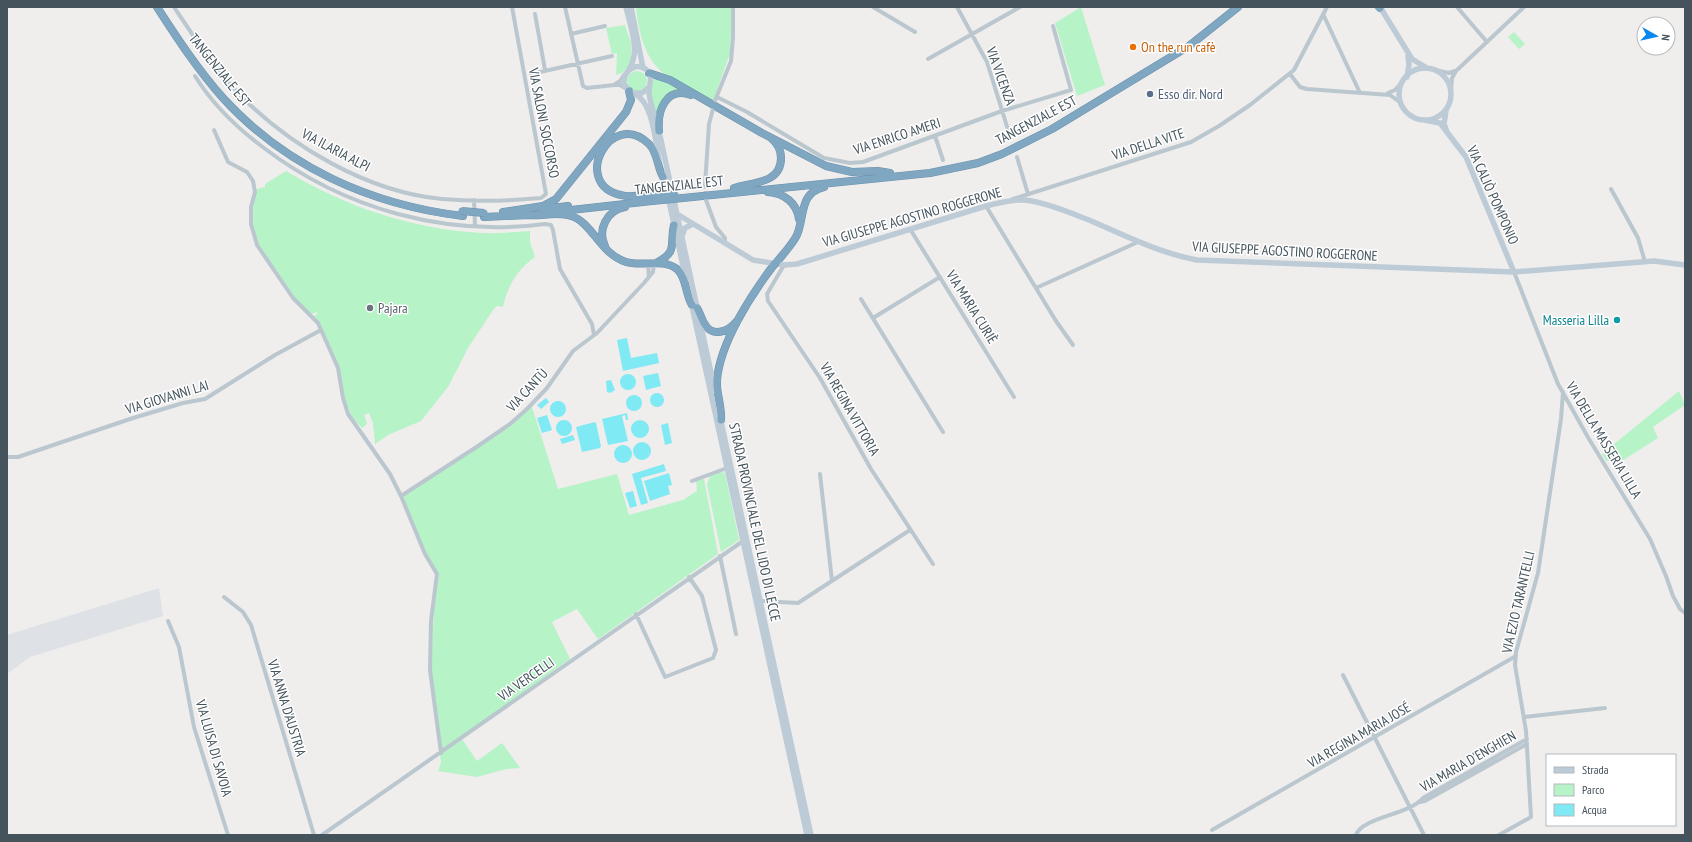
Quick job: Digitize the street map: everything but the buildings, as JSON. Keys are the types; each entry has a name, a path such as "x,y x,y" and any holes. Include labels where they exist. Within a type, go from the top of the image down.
{"highway":[{"name":"TANGENZIALE EST","path":"157,7 203,74 223,98 245,120 282,151 319,173 348,187 374,197 416,208 462,214 484,215 525,215 651,199"},
{"name":"TANGENZIALE EST","path":"162,7 208,73 221,88 250,120 284,146 324,171 348,183 378,194 462,214"},
{"name":"TANGENZIALE EST","path":"484,215 651,199 952,165 999,151 1026,138 1166,55 1194,37 1231,7"},
{"name":"TANGENZIALE EST","path":"734,190 930,173 978,163 1002,154 1047,132 1172,56 1205,34 1238,7"},
{"path":"649,74 670,80 826,166 852,172 890,173"},
{"path":"504,212 543,206 556,198 626,112 631,100 629,91"},
{"path":"659,131 658,119 661,108 673,96 688,94 711,103"},
{"path":"734,190 766,181 773,177 778,171 782,156 779,148 774,141 762,132"},
{"path":"651,199 622,196 606,188 598,172 598,159 603,146 620,136 632,136 644,140 654,150 664,177"},
{"path":"721,420 717,389 719,370 724,354 741,315 754,291 795,238 799,228 804,204 811,192 818,188 845,184 851,181"},
{"path":"734,190 770,192 786,197 798,211 799,228"},
{"path":"615,257 606,247 602,236 602,228 608,217 620,208 651,199"},
{"path":"525,215 571,216 581,222 607,251 615,257 631,263 666,264 679,272 684,281 688,299 706,327 713,331 722,332 730,328 741,315"},
{"path":"651,264 669,253 673,245 674,225"}],"main road":[{"path":"625,7 632,34 634,54 629,69 624,75 623,82 629,91 643,100 649,112 674,214"},
{"path":"632,7 643,68 649,74 651,81 649,96 659,131 674,214"},
{"path":"1380,7 1415,62 1435,70 1447,81 1451,91 1450,103 1446,109 1436,118 1424,120"},
{"path":"1401,103 1400,95 1409,65 1405,48"},
{"path":"629,69 636,67 643,68"},
{"path":"1405,79 1415,70 1427,68"},
{"path":"629,91 642,93 649,87"},
{"name":"VIA CALIÒ POMPONIO","path":"1401,103 1411,115 1424,120 1438,122 1446,129 1466,156 1514,272"},
{"path":"1446,109 1444,124 1446,129"},
{"name":"VIA GIUSEPPE AGOSTINO ROGGERONE","path":"674,214 753,260 784,265 797,264 986,206 1006,201 1024,200 1044,204 1073,214 1162,251 1197,260 1514,272 1645,262 1677,263 1685,266"},
{"name":"STRADA PROVINCIALE DEL LIDO DI LECCE","path":"674,214 674,225 721,420 811,835"},
{"name":"STRADA PROVINCIALE DEL LIDO DI LECCE","path":"674,214 682,237 694,307 727,468 807,835"},
{"path":"682,237 685,228 693,224"}],"street":[{"name":"VIA ILARIA ALPI","path":"174,7 214,66 238,94 268,122 302,147 341,168 380,184 410,194 441,199 474,200"},
{"name":"VIA SALONI SOCCORSO","path":"474,200 542,198 546,194 512,7"},
{"path":"565,7 583,86 585,88 620,85 629,91"},
{"path":"711,103 717,97 731,61 733,7"},
{"path":"873,7 915,32"},
{"name":"VIA VICENZA","path":"956,7 987,62 1009,133"},
{"path":"928,59 1020,7"},
{"name":"VIA DELLA VITE","path":"1006,201 1191,142 1250,105 1290,74 1294,70 1327,7"},
{"path":"1457,7 1487,42"},
{"path":"1451,91 1452,78 1456,71 1524,7"},
{"path":"535,14 546,70"},
{"path":"1323,14 1360,92"},
{"path":"571,34 605,26"},
{"name":"VIA ENRICO AMERI","path":"717,97 747,112 824,158 838,162 863,162 1002,111 1071,90 1053,26"},
{"path":"531,74 577,62 612,56"},
{"path":"1435,70 1449,73 1456,71"},
{"path":"1290,74 1300,87 1307,89 1393,95 1401,103"},
{"path":"614,85 620,81 624,75"},
{"path":"195,76 213,101 249,136 287,166 316,183 364,204 401,215 440,223 499,228 545,224 551,225 561,273 592,324 594,335"},
{"path":"1384,94 1395,90 1405,79"},
{"path":"705,185 709,124 713,109"},
{"path":"214,130 228,162 247,172 253,181 255,192 251,215 257,245 289,292 299,305 313,317 321,330 338,368 343,398 348,414 361,434 376,452 401,496 425,554 437,574 431,621 430,670 432,700 441,753"},
{"path":"935,136 943,160"},
{"path":"1017,157 1028,194"},
{"path":"1611,189 1638,238 1644,253 1645,262"},
{"path":"474,200 475,226"},
{"path":"706,200 718,231 725,238 726,243"},
{"path":"986,206 1073,345"},
{"name":"VIA MARIA CURIÈ","path":"910,229 1014,397"},
{"path":"1036,288 1138,242"},
{"name":"VIA CANTÙ","path":"401,496 510,424 547,388 573,350 594,335 649,277 653,272 651,264"},
{"name":"VIA REGINA VITTORIA","path":"784,265 767,294 768,301 820,378 871,469 933,564"},
{"name":"VIA DELLA MASSERIA LILLA","path":"1514,272 1542,347 1562,392 1650,539 1673,596 1680,609 1685,613"},
{"path":"873,318 940,277"},
{"path":"861,299 943,432"},
{"path":"592,324 598,326 605,324"},
{"name":"VIA GIOVANNI LAI","path":"7,457 18,457 182,403 205,399 275,355 321,330"},
{"name":"VIA EZIO TARANTELLI","path":"1499,835 1531,817 1527,739 1516,656 1518,641 1538,573 1561,419 1562,392"},
{"path":"692,481 727,468"},
{"path":"820,474 832,581"},
{"path":"760,601 798,603 910,530"},
{"name":"VIA VERCELLI","path":"322,835 441,753 636,614 743,541"},
{"path":"720,556 736,634"},
{"path":"636,614 665,677 713,658 716,650 702,596 689,578"},
{"name":"VIA ANNA D'AUSTRIA","path":"224,597 243,612 251,625 314,835"},
{"name":"VIA LUISA DI SAVOIA","path":"168,621 180,647 194,727 228,835"},
{"name":"VIA REGINA MARIA JOSÉ","path":"1212,830 1516,656"},
{"path":"1343,675 1424,835"},
{"path":"1524,717 1605,708"},
{"name":"VIA MARIA D'ENGHIEN","path":"1356,835 1360,827 1411,808 1424,798 1527,739"},
{"name":"VIA MARIA D'ENGHIEN","path":"1420,802 1425,801 1527,744"}],"shaded area":[{"path":"159,588 163,616 30,657 7,674 7,635"}],"green space":[{"path":"636,7 732,7 730,53 713,101 687,88 662,72 656,66 646,51 640,33"},
{"path":"1081,7 1105,85 1077,96 1055,23"},
{"path":"625,25 631,43 631,64 622,73 616,75 617,53 612,54 606,28"},
{"path":"1514,32 1525,44 1519,49 1508,37"},
{"path":"637,71 644,74 647,81 644,88 637,91 630,88 627,81 630,74"},
{"path":"654,78 664,80 687,92 676,93 657,115 650,92"},
{"path":"286,171 332,195 380,214 405,221 456,231 500,233 530,231 530,242 535,257 523,267 514,279 503,307 497,306 493,310 468,348 448,387 421,421 388,435 375,444 373,423 369,413 364,415 367,423 362,428 352,417 346,403 342,383 319,322 314,316 317,312 311,314 297,301 258,243 253,223 254,203 257,189 265,187 265,184"},
{"path":"1679,391 1685,405 1653,427 1658,438 1622,461 1606,461 1602,454"},
{"path":"532,407 558,489 617,474 629,515 683,500 697,491 696,481 704,479 718,554 598,639 577,609 552,622 570,659 445,748 442,748 431,670 434,610 439,575 427,555 403,496 510,426"},
{"path":"722,472 725,473 739,540 721,552 707,484 710,476"},
{"path":"462,739 477,761 502,743 520,768 506,769 477,777 438,771 441,762 440,755"}],"water":[{"path":"627,338 631,358 657,353 659,363 623,371 617,340"},
{"path":"658,373 661,386 646,390 643,376"},
{"path":"625,374 631,374 636,379 634,388 631,390 625,390 620,385 620,379"},
{"path":"611,380 615,390 610,393 607,392 606,381"},
{"path":"654,393 660,393 664,397 664,403 660,407 654,407 650,403 650,397"},
{"path":"631,395 637,395 642,400 640,409 637,411 631,411 626,406 626,400"},
{"path":"546,398 549,402 541,409 537,405"},
{"path":"555,401 561,401 566,406 564,415 561,417 555,417 550,412 550,406"},
{"path":"627,413 628,420 626,420 625,415 622,416 628,441 608,445 602,419"},
{"path":"547,415 552,430 542,433 537,418"},
{"path":"561,420 567,420 572,425 570,434 567,436 561,436 556,431 556,425"},
{"path":"640,420 646,423 649,429 646,435 640,438 634,435 631,429 634,423"},
{"path":"595,422 601,446 600,448 582,452 576,427"},
{"path":"668,423 672,443 665,445 661,425"},
{"path":"573,435 575,440 562,444 560,439"},
{"path":"642,442 648,445 651,451 648,457 642,460 636,457 633,451 636,445"},
{"path":"623,445 629,448 632,454 629,460 623,463 617,460 614,454 617,448"},
{"path":"664,464 666,471 641,478 648,503 641,505 632,474"},
{"path":"669,473 672,485 668,486 670,494 650,501 644,481"},
{"path":"633,491 637,506 630,508 625,493"}],"tunnel":[{"path":"705,185 706,198"}],"place":[{"name":"On the run cafè","path":"1133,47"},
{"name":"Esso dir. Nord","path":"1150,94"},
{"name":"Pajara","path":"370,308"},
{"name":"Masseria Lilla","path":"1617,320"}]}
